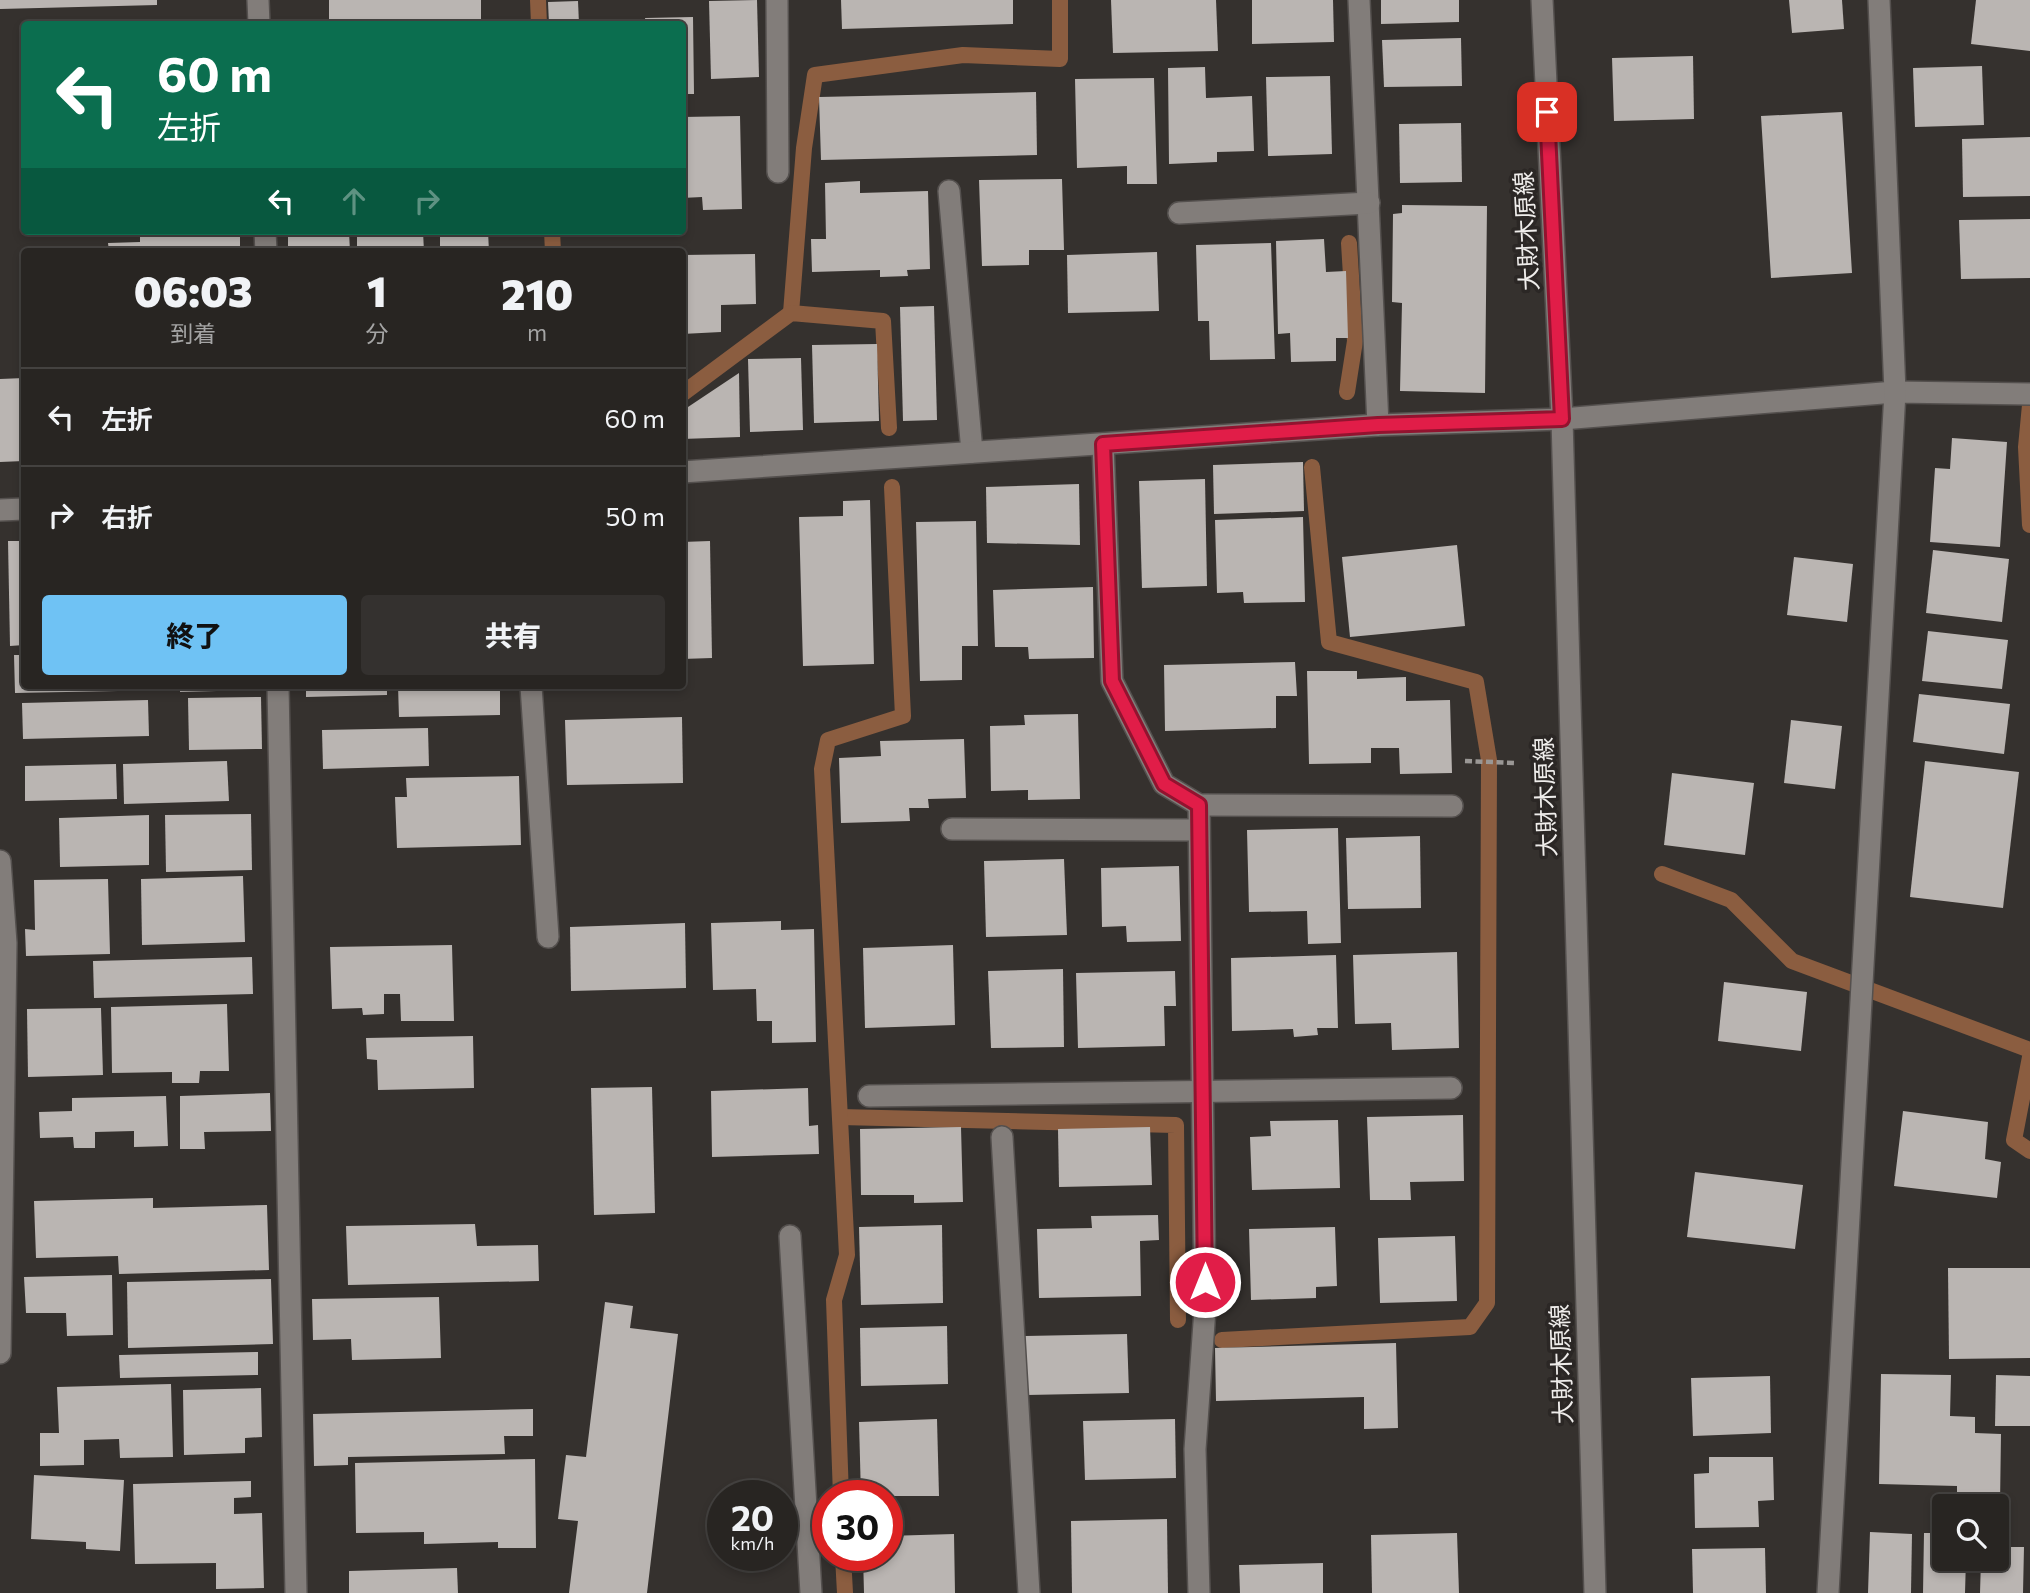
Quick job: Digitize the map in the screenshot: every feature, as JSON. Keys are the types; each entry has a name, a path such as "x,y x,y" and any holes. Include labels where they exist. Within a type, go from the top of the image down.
{"street":[{"path":"258,0 259,21"},
{"path":"777,0 778,172"},
{"path":"1359,0 1378,425"},
{"name":"大財木原線","path":"1542,0 1562,419 1595,1593"},
{"path":"1828,1593 1895,392 1879,0"},
{"path":"950,191 972,452"},
{"path":"1179,213 1369,203"},
{"path":"686,472 1378,425 1562,419 1895,392 2030,394"},
{"path":"1103,444 1112,681 1164,784 1199,805 1452,806"},
{"path":"0,510 21,509"},
{"path":"278,689 296,1593"},
{"path":"531,689 548,937"},
{"path":"1199,805 1205,1309 1195,1449 1199,1593"},
{"path":"952,829 1198,830"},
{"path":"0,861 6,943 0,1353"},
{"path":"869,1096 1451,1088"},
{"path":"1002,1137 1029,1593"},
{"path":"790,1236 811,1593"}],"path":[{"path":"1465,761 1516,763"}],"building":[{"path":"0,0 157,0 157,5 0,9"},
{"path":"329,0 481,0 481,21 329,21"},
{"path":"757,0 759,77 711,79 709,1"},
{"path":"841,0 1013,0 1013,24 842,29"},
{"path":"1111,0 1216,0 1218,51 1113,53"},
{"path":"1252,0 1333,0 1334,42 1252,44"},
{"path":"1381,0 1459,0 1459,22 1381,24"},
{"path":"1789,0 1842,0 1844,29 1792,33"},
{"path":"1976,0 2030,0 2030,51 1971,44"},
{"path":"578,1 579,21 549,21 548,2"},
{"path":"693,17 694,94 686,94 686,21 646,21 645,18"},
{"path":"637,19 637,21 590,21"},
{"path":"1461,38 1462,86 1384,87 1382,40"},
{"path":"1693,56 1694,119 1614,121 1612,58"},
{"path":"1982,66 1984,125 1915,127 1913,68"},
{"path":"1205,67 1206,98 1252,96 1254,151 1217,152 1217,162 1169,164 1168,68"},
{"path":"1330,76 1332,154 1268,156 1266,77"},
{"path":"1154,78 1157,184 1127,184 1127,166 1077,168 1075,79"},
{"path":"1036,92 1037,155 821,160 819,97"},
{"path":"1842,112 1852,273 1771,278 1761,116"},
{"path":"740,116 742,209 703,210 702,197 686,198 686,117"},
{"path":"1461,123 1462,182 1400,183 1399,124"},
{"path":"2030,137 2030,196 1963,197 1962,139"},
{"path":"1062,179 1064,250 1029,250 1029,265 982,266 979,180"},
{"path":"860,181 860,193 928,191 930,269 907,270 908,276 880,277 880,270 812,272 811,239 826,239 825,183"},
{"path":"1402,205 1487,206 1485,393 1400,391 1402,303 1392,302 1393,214 1402,213"},
{"path":"2030,219 2030,278 1961,279 1959,220"},
{"path":"140,235 240,235 240,248 109,248 108,243 140,242"},
{"path":"288,235 349,235 350,248 288,248"},
{"path":"357,235 423,235 424,248 357,248"},
{"path":"440,235 488,235 489,248 440,248"},
{"path":"1324,239 1326,272 1346,271 1348,338 1336,338 1336,361 1291,362 1290,333 1278,334 1276,241"},
{"path":"1271,243 1275,359 1210,360 1209,321 1198,321 1196,245"},
{"path":"1157,252 1159,311 1068,313 1067,255"},
{"path":"755,254 756,304 721,305 721,332 686,334 686,255"},
{"path":"934,306 937,420 903,421 900,307"},
{"path":"877,344 879,421 814,423 812,345"},
{"path":"801,358 803,430 750,432 748,359"},
{"path":"739,373 740,437 686,439 686,408"},
{"path":"21,378 21,461 0,462 0,379"},
{"path":"1952,438 2007,442 2000,547 1930,542 1935,468 1950,469"},
{"path":"1303,462 1304,511 1214,514 1213,465"},
{"path":"1205,479 1207,586 1142,588 1139,481"},
{"path":"1079,484 1080,545 987,543 986,487"},
{"path":"870,500 874,664 803,666 799,517 843,516 843,501"},
{"path":"1303,517 1305,602 1244,603 1243,592 1217,593 1215,520"},
{"path":"976,521 978,646 962,646 962,680 920,681 916,522"},
{"path":"8,541 21,541 21,645 10,646"},
{"path":"710,541 712,658 686,659 686,542"},
{"path":"1457,545 1465,626 1350,637 1342,557"},
{"path":"1933,550 2009,559 2002,622 1926,613"},
{"path":"1794,557 1853,564 1847,622 1787,615"},
{"path":"1093,587 1094,658 1029,659 1028,647 995,647 993,590"},
{"path":"1928,631 2008,640 2002,689 1922,681"},
{"path":"14,655 21,655 21,689 169,689 169,690 15,693"},
{"path":"1295,662 1297,696 1276,696 1276,728 1165,731 1164,665"},
{"path":"1307,671 1357,671 1357,679 1406,677 1406,701 1450,700 1452,773 1400,774 1399,748 1371,748 1371,763 1309,764"},
{"path":"180,689 253,689 253,690 180,692"},
{"path":"306,689 387,689 387,695 306,697"},
{"path":"398,689 500,689 500,715 399,717"},
{"path":"1919,694 2010,704 2004,754 1913,742"},
{"path":"261,697 262,749 189,750 188,698"},
{"path":"148,700 149,736 23,739 22,703"},
{"path":"1078,714 1080,799 1028,800 1028,790 991,791 990,726 1025,725 1024,715"},
{"path":"682,717 683,783 567,785 565,720"},
{"path":"1791,720 1842,726 1835,789 1784,783"},
{"path":"428,728 429,766 323,769 322,730"},
{"path":"964,739 966,798 928,799 929,808 909,808 910,821 841,823 839,758 881,756 880,741"},
{"path":"227,761 229,801 124,804 123,764"},
{"path":"1925,761 2019,772 2003,908 1910,897"},
{"path":"116,764 117,799 25,801 25,766"},
{"path":"1672,773 1754,783 1745,855 1664,845"},
{"path":"519,776 521,845 397,848 395,797 407,797 406,778"},
{"path":"251,814 252,870 166,872 165,815"},
{"path":"149,815 149,865 60,867 59,818"},
{"path":"1338,828 1341,943 1308,944 1307,911 1249,912 1247,830"},
{"path":"1420,836 1421,908 1348,909 1346,838"},
{"path":"1064,859 1067,935 986,937 984,861"},
{"path":"1179,866 1181,941 1127,942 1126,926 1102,927 1101,868"},
{"path":"243,876 245,942 142,945 141,879"},
{"path":"108,879 110,954 26,956 25,929 35,930 34,880"},
{"path":"781,921 781,930 814,929 816,1042 772,1043 772,1021 757,1021 756,989 713,990 711,923"},
{"path":"685,923 686,988 571,991 570,927"},
{"path":"452,945 454,1021 401,1021 400,994 384,994 384,1014 363,1015 362,1008 332,1009 330,947"},
{"path":"953,945 955,1025 865,1028 863,948"},
{"path":"1457,952 1459,1048 1392,1050 1391,1023 1355,1024 1353,955"},
{"path":"1336,955 1338,1028 1317,1028 1318,1035 1294,1037 1293,1029 1232,1031 1231,958"},
{"path":"252,957 253,994 94,998 93,961"},
{"path":"1063,969 1064,1047 991,1048 988,971"},
{"path":"1175,971 1176,1006 1164,1006 1165,1046 1078,1048 1076,973"},
{"path":"1724,982 1807,992 1801,1051 1718,1041"},
{"path":"227,1004 229,1071 200,1071 199,1083 172,1083 172,1072 112,1073 111,1007"},
{"path":"101,1008 103,1075 28,1077 27,1009"},
{"path":"473,1036 474,1088 378,1090 377,1060 367,1059 366,1038"},
{"path":"652,1087 655,1213 594,1215 591,1088"},
{"path":"808,1088 809,1126 818,1125 819,1154 712,1157 711,1091"},
{"path":"270,1093 271,1131 204,1132 205,1149 180,1149 180,1096"},
{"path":"166,1096 168,1146 134,1147 134,1131 95,1132 95,1148 74,1148 73,1137 40,1138 39,1112 72,1111 72,1098"},
{"path":"1903,1111 1988,1122 1985,1159 2001,1162 1997,1198 1894,1186"},
{"path":"1463,1115 1464,1181 1410,1182 1411,1200 1370,1200 1367,1117"},
{"path":"1338,1120 1340,1188 1252,1190 1250,1137 1271,1136 1270,1121"},
{"path":"961,1127 963,1202 914,1203 914,1195 861,1195 860,1129"},
{"path":"1150,1127 1152,1185 1059,1187 1058,1129"},
{"path":"1695,1172 1803,1185 1795,1249 1687,1237"},
{"path":"153,1198 153,1208 267,1205 269,1270 119,1274 118,1256 36,1258 34,1201"},
{"path":"1158,1215 1159,1240 1140,1241 1141,1296 1039,1298 1037,1229 1092,1228 1091,1216"},
{"path":"475,1224 477,1246 538,1245 539,1281 348,1285 346,1226"},
{"path":"942,1225 943,1303 861,1305 859,1227"},
{"path":"1335,1227 1337,1286 1316,1287 1316,1298 1251,1300 1249,1229"},
{"path":"1455,1236 1457,1301 1380,1303 1378,1238"},
{"path":"1948,1268 2030,1268 2030,1358 1949,1359"},
{"path":"112,1275 113,1335 67,1336 66,1313 26,1313 24,1277"},
{"path":"271,1279 273,1344 128,1348 127,1282"},
{"path":"439,1297 441,1358 352,1360 351,1339 313,1340 312,1299"},
{"path":"605,1302 633,1306 630,1328 678,1334 647,1593 569,1593 578,1521 558,1519 566,1455 586,1457"},
{"path":"947,1326 948,1384 861,1386 860,1328"},
{"path":"1127,1334 1129,1393 1027,1395 1025,1336"},
{"path":"1396,1343 1398,1428 1364,1429 1364,1397 1216,1401 1215,1348"},
{"path":"258,1352 258,1375 120,1378 119,1355"},
{"path":"1881,1374 1951,1375 1950,1416 1975,1417 1975,1433 2001,1434 2000,1494 1957,1494 1957,1486 1879,1484"},
{"path":"1996,1375 2030,1376 2030,1426 1995,1426"},
{"path":"1770,1376 1771,1433 1693,1436 1691,1378"},
{"path":"171,1384 173,1457 120,1458 119,1439 84,1440 84,1465 40,1466 40,1433 59,1433 57,1387"},
{"path":"261,1388 262,1437 245,1438 245,1453 184,1455 183,1390"},
{"path":"533,1409 533,1436 504,1436 505,1454 348,1457 348,1465 314,1466 313,1414"},
{"path":"937,1419 939,1496 903,1496 903,1480 861,1480 859,1422"},
{"path":"1175,1419 1176,1478 1085,1480 1083,1421"},
{"path":"1709,1457 1773,1457 1774,1500 1758,1501 1759,1527 1695,1528 1694,1474 1709,1473"},
{"path":"535,1459 536,1548 498,1548 498,1542 424,1544 424,1532 356,1533 355,1463"},
{"path":"34,1475 124,1480 120,1551 86,1549 86,1542 31,1539"},
{"path":"251,1481 251,1497 234,1498 234,1514 262,1513 264,1588 216,1589 216,1563 135,1564 133,1484"},
{"path":"1167,1519 1168,1593 1072,1593 1071,1521"},
{"path":"1870,1532 1912,1534 1911,1593 1868,1593"},
{"path":"1457,1533 1459,1593 1372,1593 1371,1535"},
{"path":"1924,1533 1932,1533 1932,1571 1966,1571 1965,1593 1923,1593"},
{"path":"954,1534 955,1593 864,1593 863,1571 903,1571 903,1536"},
{"path":"2009,1547 2024,1547 2023,1593 1980,1593 1981,1571 2009,1571"},
{"path":"1765,1548 1766,1593 1693,1593 1692,1549"},
{"path":"1323,1563 1323,1593 1240,1593 1239,1565"},
{"path":"457,1568 458,1593 349,1593 349,1571"}],"waterway":[{"path":"538,0 539,21"},
{"path":"791,313 804,148 815,75 963,55 1060,59 1060,0"},
{"path":"552,235 553,248"},
{"path":"1347,392 1355,341 1349,243"},
{"path":"686,391 791,313 883,321 889,428"},
{"path":"2030,405 2026,447 2030,525"},
{"path":"1222,1340 1470,1327 1487,1303 1489,760 1476,682 1329,642 1312,467"},
{"path":"840,1480 834,1300 847,1255 822,769 828,740 903,716 892,487"},
{"path":"1662,874 1731,900 1792,961 2030,1050"},
{"path":"2030,1057 2014,1140 2030,1151"},
{"path":"840,1117 1176,1125 1178,1320"},
{"path":"844,1571 845,1593"}],"route":[{"path":"1205,1282 1199,805 1164,784 1112,681 1103,444 1378,425 1562,419 1547,112"}]}
